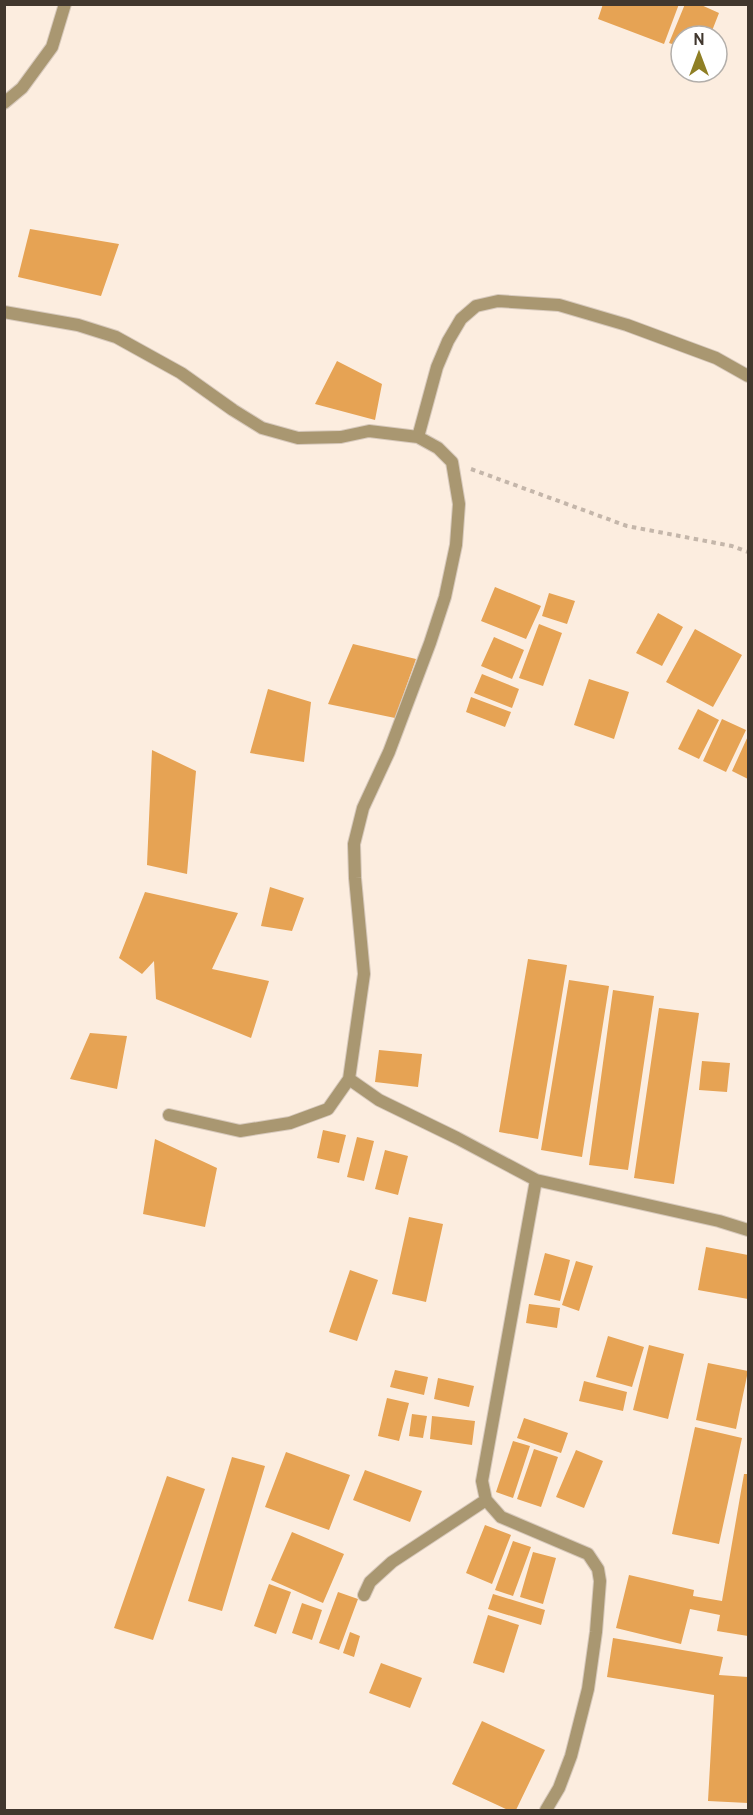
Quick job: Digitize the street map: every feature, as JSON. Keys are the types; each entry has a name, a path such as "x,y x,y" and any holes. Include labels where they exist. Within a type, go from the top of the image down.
{"street":[{"path":"4,103 22,88 52,47 64,4"},
{"path":"418,437 437,367 448,340 461,319 476,306 498,301 559,306 627,325 716,358 748,376"},
{"path":"4,312 78,325 116,337 181,373 262,428 298,438 341,437 369,431 418,437 438,447 452,462 459,504 456,545 445,597 393,741 363,808 354,844 364,974 349,1079 328,1109 290,1123 240,1131 169,1115"},
{"path":"349,1079 379,1100 536,1180 720,1221 748,1230"},
{"path":"536,1180 482,1481 486,1500 501,1517 588,1554 598,1569 600,1581 596,1632 588,1689 571,1756 559,1788 546,1810"},
{"path":"364,1595 370,1582 392,1562 486,1500"}],"path":[{"path":"452,462 627,526 732,546 748,552"}],"building":[{"path":"603,4 679,4 672,24 669,24 664,44 598,19"},
{"path":"685,4 699,4 719,13 715,24 677,24"},
{"path":"30,229 119,244 101,296 18,277"},
{"path":"337,361 382,384 375,420 315,404"},
{"path":"495,587 541,606 526,639 481,621"},
{"path":"549,593 575,601 567,624 542,616"},
{"path":"658,613 683,627 662,666 636,653"},
{"path":"539,624 562,633 543,686 519,678"},
{"path":"695,629 742,655 713,707 666,682"},
{"path":"494,637 524,650 512,679 481,666"},
{"path":"353,644 416,659 395,718 328,704"},
{"path":"482,674 519,689 512,708 474,693"},
{"path":"589,679 629,692 614,739 574,725"},
{"path":"268,689 311,702 304,762 250,753"},
{"path":"471,697 511,712 505,727 466,712"},
{"path":"698,709 719,720 699,759 678,749"},
{"path":"722,719 746,730 726,772 703,761"},
{"path":"748,736 748,779 732,771"},
{"path":"152,750 196,771 187,874 147,865"},
{"path":"270,887 304,898 292,931 261,926"},
{"path":"145,892 238,913 212,969 269,981 251,1038 156,999 154,961 142,974 119,958"},
{"path":"528,959 567,965 538,1139 499,1132"},
{"path":"569,980 609,986 582,1157 541,1150"},
{"path":"613,990 654,996 628,1170 589,1165"},
{"path":"659,1008 699,1013 674,1184 634,1178"},
{"path":"90,1033 127,1036 117,1089 70,1079"},
{"path":"379,1050 422,1054 418,1087 375,1082"},
{"path":"702,1061 730,1063 727,1092 699,1090"},
{"path":"323,1130 346,1135 339,1163 317,1158"},
{"path":"357,1137 374,1141 364,1181 347,1177"},
{"path":"155,1139 217,1168 205,1227 143,1214"},
{"path":"385,1150 408,1156 398,1195 375,1189"},
{"path":"409,1217 443,1224 426,1302 392,1294"},
{"path":"706,1247 748,1255 748,1299 698,1290"},
{"path":"545,1253 570,1260 560,1301 534,1295"},
{"path":"576,1261 593,1266 579,1311 562,1305"},
{"path":"350,1270 378,1280 357,1341 329,1332"},
{"path":"529,1304 560,1308 557,1328 526,1323"},
{"path":"608,1336 644,1347 632,1387 596,1377"},
{"path":"649,1345 684,1354 668,1419 633,1410"},
{"path":"708,1363 748,1371 736,1429 696,1420"},
{"path":"395,1370 428,1377 424,1395 390,1387"},
{"path":"438,1378 474,1386 469,1407 434,1399"},
{"path":"584,1381 627,1392 623,1411 579,1401"},
{"path":"387,1398 409,1403 399,1441 378,1436"},
{"path":"412,1414 427,1416 423,1438 409,1436"},
{"path":"432,1416 475,1421 472,1445 430,1439"},
{"path":"524,1418 568,1433 561,1453 517,1438"},
{"path":"695,1427 742,1438 719,1544 672,1534"},
{"path":"513,1441 530,1446 513,1498 496,1492"},
{"path":"534,1449 558,1457 541,1507 517,1499"},
{"path":"576,1450 603,1461 584,1508 556,1497"},
{"path":"286,1452 350,1475 329,1530 265,1507"},
{"path":"232,1457 265,1466 222,1611 188,1601"},
{"path":"365,1470 422,1491 410,1522 353,1500"},
{"path":"744,1474 748,1474 748,1636 717,1631 720,1615 690,1609 681,1644 616,1628 629,1575 694,1590 693,1596 722,1601"},
{"path":"167,1476 205,1489 153,1640 114,1628"},
{"path":"485,1525 511,1535 492,1584 466,1573"},
{"path":"292,1532 344,1554 323,1603 271,1580"},
{"path":"513,1541 531,1547 513,1596 495,1590"},
{"path":"533,1552 556,1558 543,1604 520,1597"},
{"path":"269,1584 291,1592 276,1634 254,1626"},
{"path":"338,1592 358,1599 339,1650 319,1643"},
{"path":"493,1594 545,1610 541,1625 488,1609"},
{"path":"302,1603 322,1610 312,1640 292,1633"},
{"path":"488,1615 519,1625 504,1673 473,1663"},
{"path":"350,1632 360,1636 354,1657 343,1653"},
{"path":"613,1638 723,1657 719,1675 748,1677 748,1803 708,1801 714,1695 607,1677"},
{"path":"381,1663 422,1678 410,1708 369,1693"},
{"path":"482,1721 545,1750 516,1810 508,1810 452,1784"}]}
